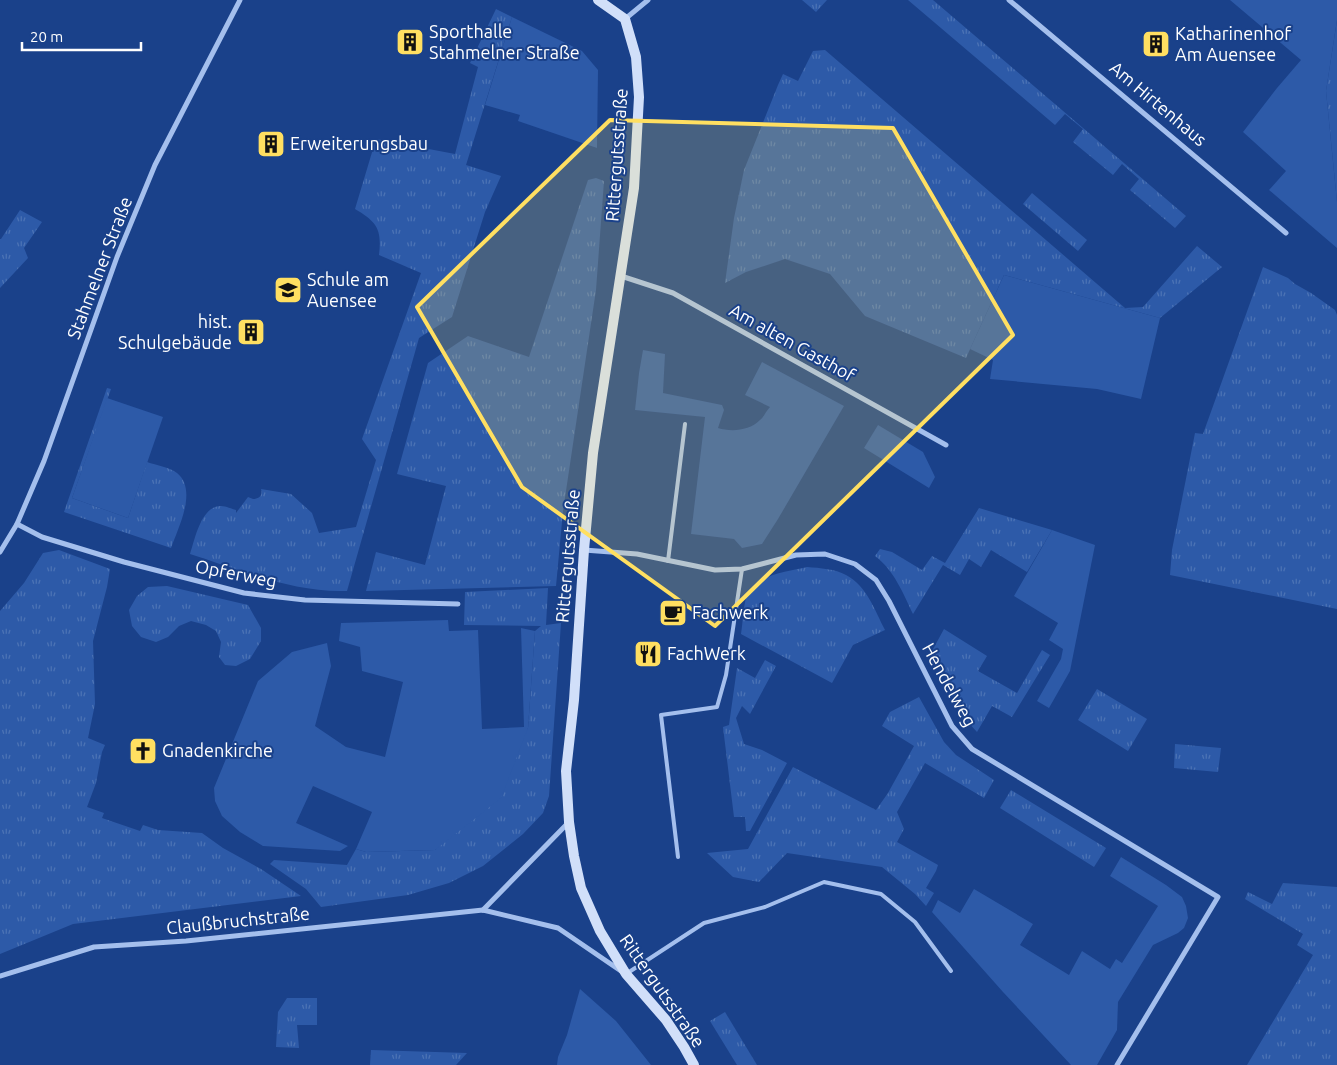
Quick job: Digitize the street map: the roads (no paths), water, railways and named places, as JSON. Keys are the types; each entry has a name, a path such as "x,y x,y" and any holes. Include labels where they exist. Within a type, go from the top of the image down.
{"main road":[{"path":"598,0 625,19"},
{"name":"Rittergutsstraße","path":"625,19 636,57 639,98 634,188 593,452 574,700 566,771 569,822 581,888 600,931 626,974 666,1020 694,1065"}],"street":[{"name":"Stahmelner Straße","path":"0,552 17,524 44,461 117,257 155,165 240,0"},
{"path":"625,19 648,0"},
{"name":"Am Hirtenhaus","path":"1009,0 1286,233"},
{"name":"Am alten Gasthof","path":"621,276 673,293 946,445"},
{"name":"Opferweg","path":"17,524 42,537 124,562 244,593 305,600 458,604"},
{"name":"Hendelweg","path":"584,550 637,554 715,570 742,569 796,555 825,554 855,564 876,580 889,601 952,726 972,749 1218,897 1118,1065"},
{"path":"483,910 569,822"},
{"name":"Claußbruchstraße","path":"0,976 94,947 186,941 483,910 558,928 626,974"}],"lane":[{"path":"668,560 685,424"},
{"path":"678,857 661,716 716,707 726,675 742,569"},
{"path":"626,974 704,923 765,907 824,882 881,894 914,922 950,972"}],"place":[{"name":"Sporthalle Stahmelner Straße","path":"410,42"},
{"name":"Katharinenhof Am Auensee","path":"1156,44"},
{"name":"Erweiterungsbau","path":"271,144"},
{"name":"Schule am Auensee","path":"288,290"},
{"name":"hist. Schulgebäude","path":"251,332"},
{"name":"Fachwerk","path":"673,613"},
{"name":"FachWerk","path":"648,654"},
{"name":"Gnadenkirche","path":"143,751"}]}
